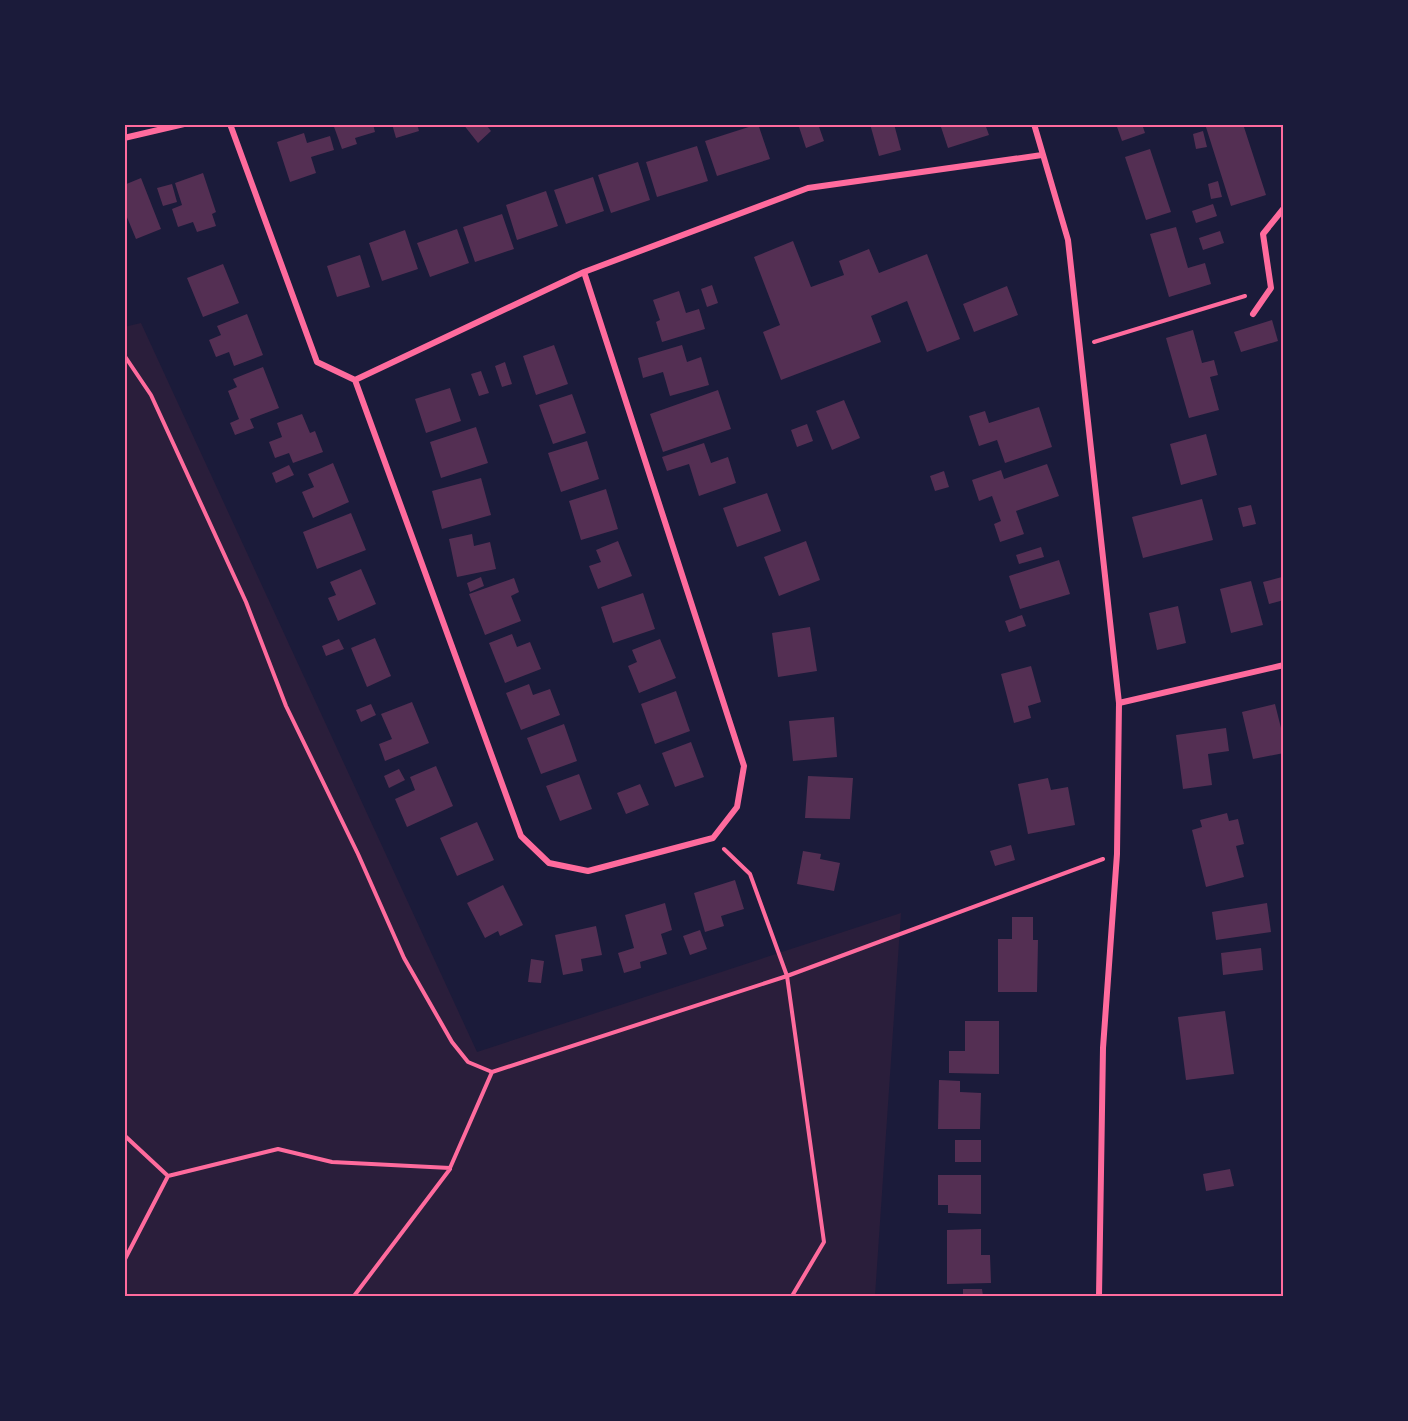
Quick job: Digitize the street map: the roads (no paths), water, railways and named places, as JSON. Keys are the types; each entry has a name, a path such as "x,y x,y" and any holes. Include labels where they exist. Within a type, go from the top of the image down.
{"street":[{"path":"124,138 184,124"},
{"path":"230,124 317,362 355,380 520,836 549,863 588,871 713,838 737,807 744,766 584,272"},
{"path":"1034,124 1068,240 1119,703 1117,854 1103,1048 1099,1296"},
{"path":"355,380 584,272 808,188 1042,155"},
{"path":"1253,314 1271,288 1263,234 1284,208"},
{"path":"1119,703 1284,665"}]}
